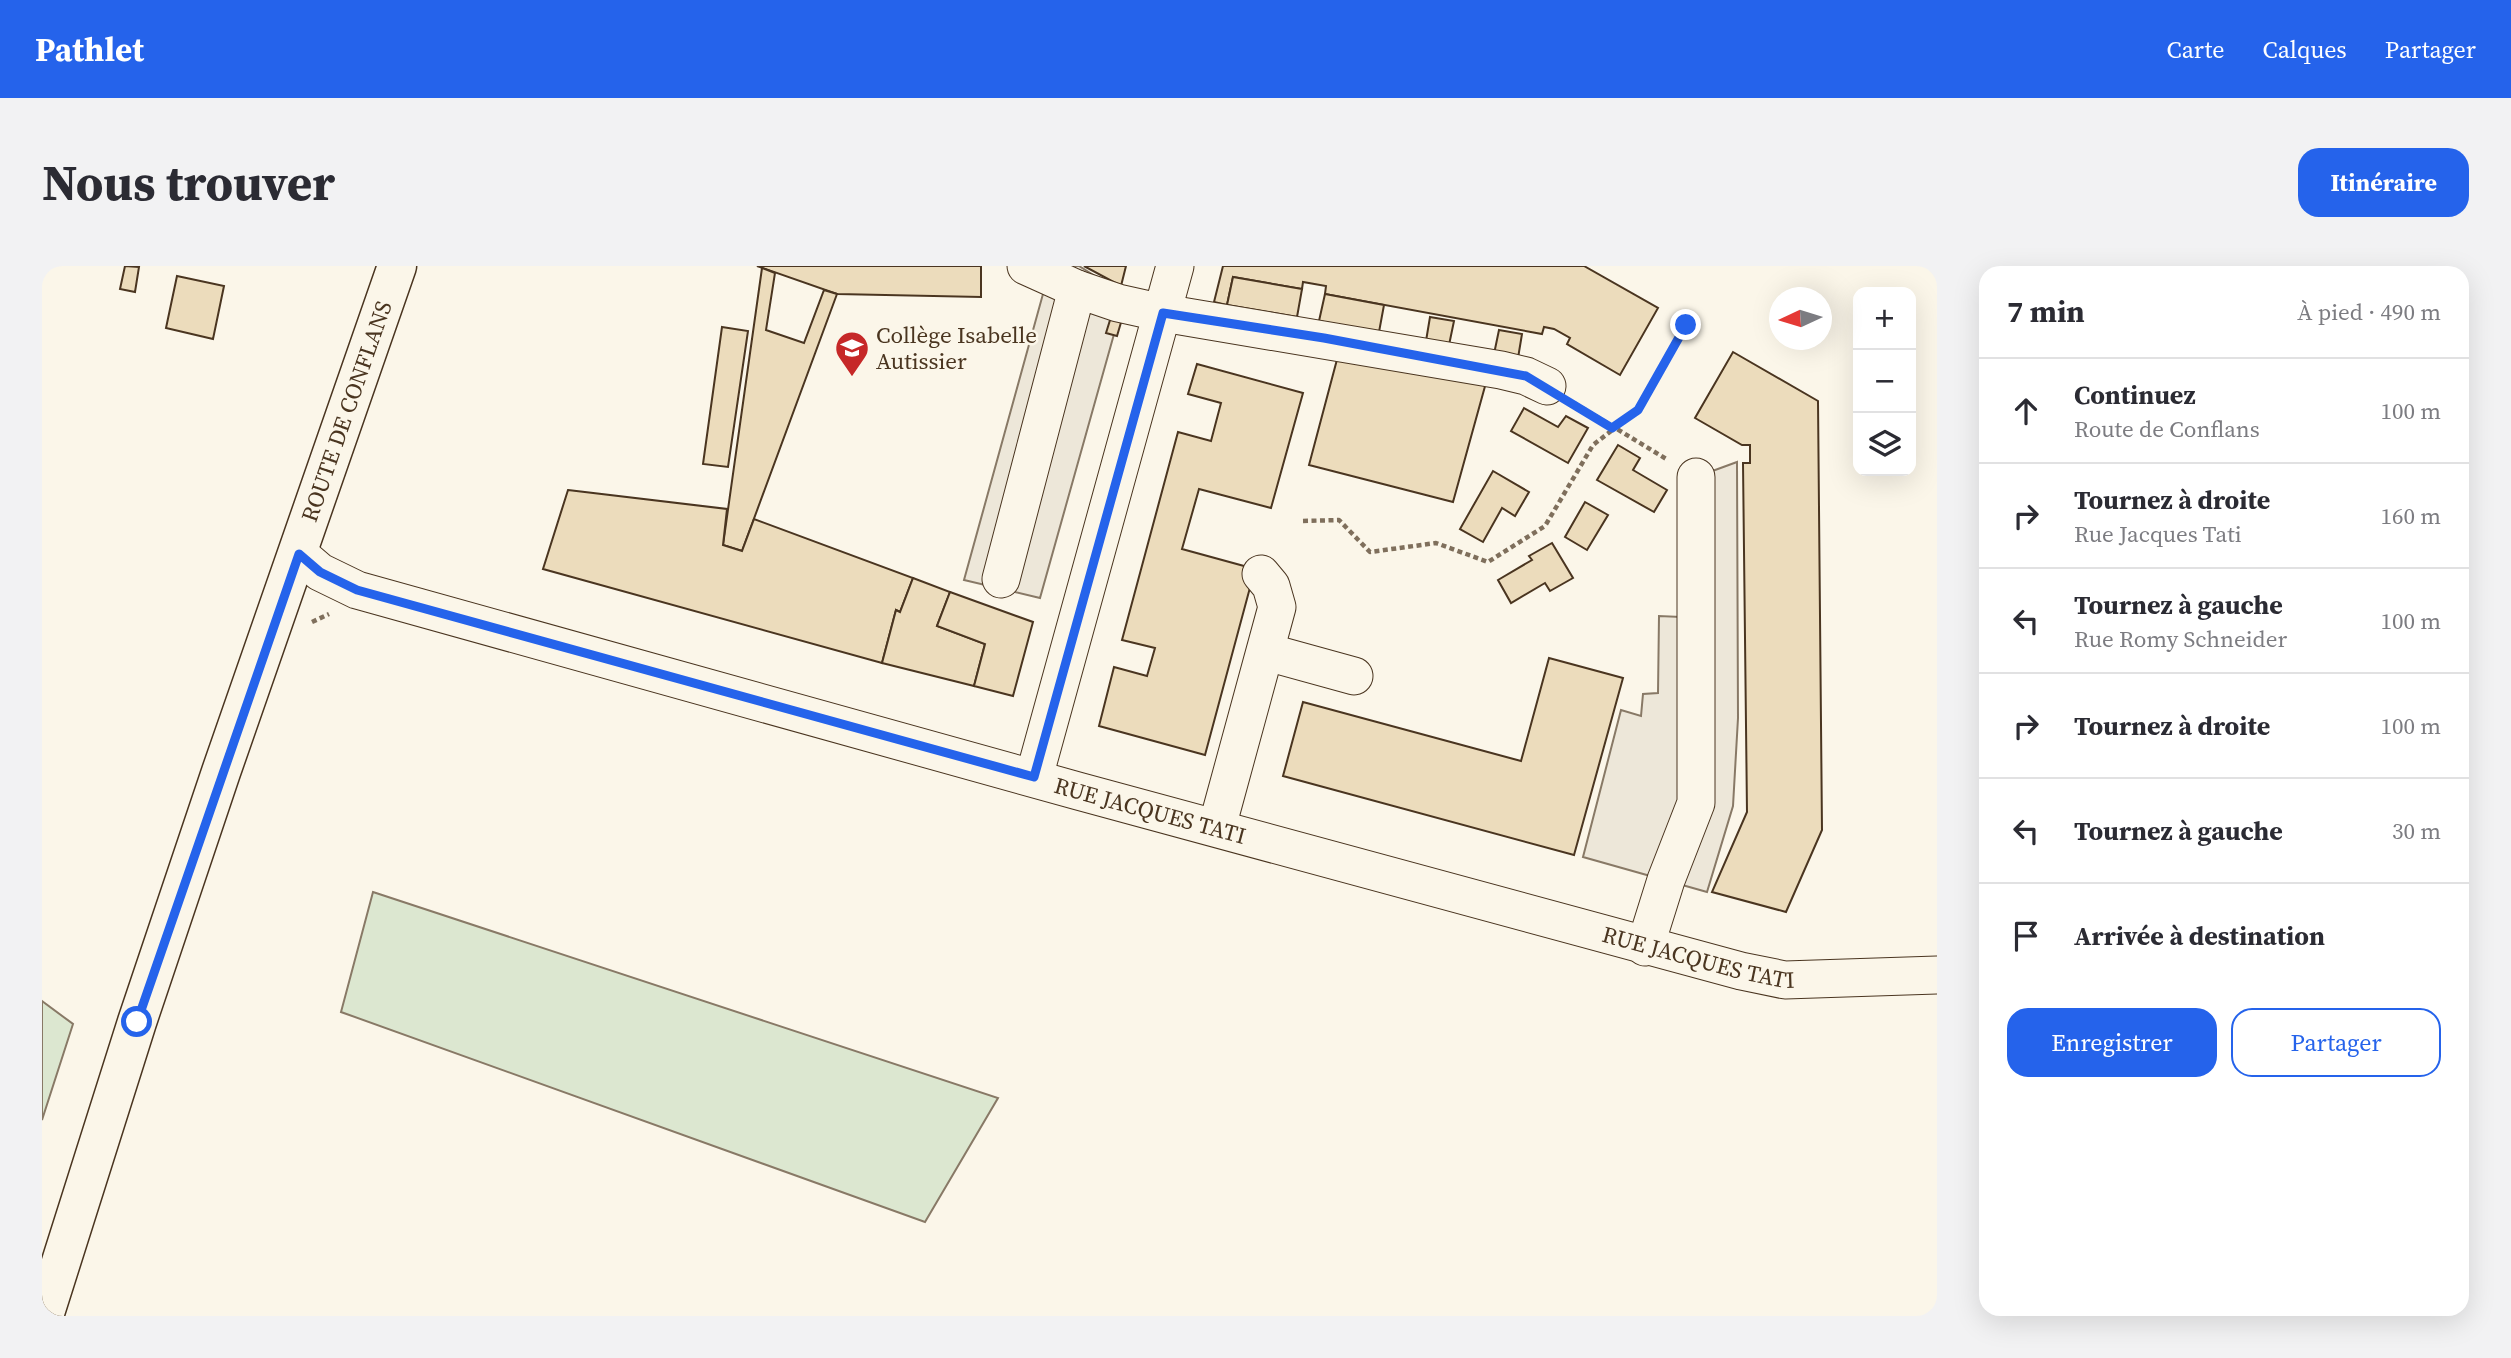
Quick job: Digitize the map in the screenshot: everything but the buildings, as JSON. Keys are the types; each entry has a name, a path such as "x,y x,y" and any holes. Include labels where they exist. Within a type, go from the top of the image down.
{"main road":[{"name":"ROUTE DE CONFLANS","path":"44,1316 137,1022 397,266"}],"street":[{"path":"1026,266 1077,289 1163,313 1501,370 1526,376 1547,386"},
{"path":"1034,777 1175,266"},
{"path":"1001,579 1077,289"},
{"path":"1644,947 1696,803 1696,477"},
{"name":"RUE JACQUES TATI","path":"299,554 320,572 357,590 1644,947 1785,980 1937,975"},
{"path":"1217,827 1267,652 1277,607 1271,586 1261,574"},
{"path":"1267,652 1354,676"}],"path":[{"path":"1303,521 1339,520 1370,552 1436,543 1488,562 1545,526 1593,445 1638,410 1686,325"},
{"path":"1547,386 1696,477"}],"green space":[{"path":"373,892 998,1098 925,1222 341,1012"},
{"path":"42,1001 73,1024 42,1120"}],"shaded area":[{"path":"1027,266 1079,266 1125,295 1040,598 964,580 1043,294"},
{"path":"1737,462 1738,718 1733,806 1707,892 1583,857 1621,710 1641,716 1643,694 1658,693 1659,616 1681,617 1685,481"}],"place":[{"name":"Collège Isabelle Autissier","path":"852,378"}],"route":[{"path":"137,1022 221,772 299,554 320,572 357,590 1034,777 1163,313 1324,338 1526,376 1547,386 1612,428 1638,410 1686,325"}]}
